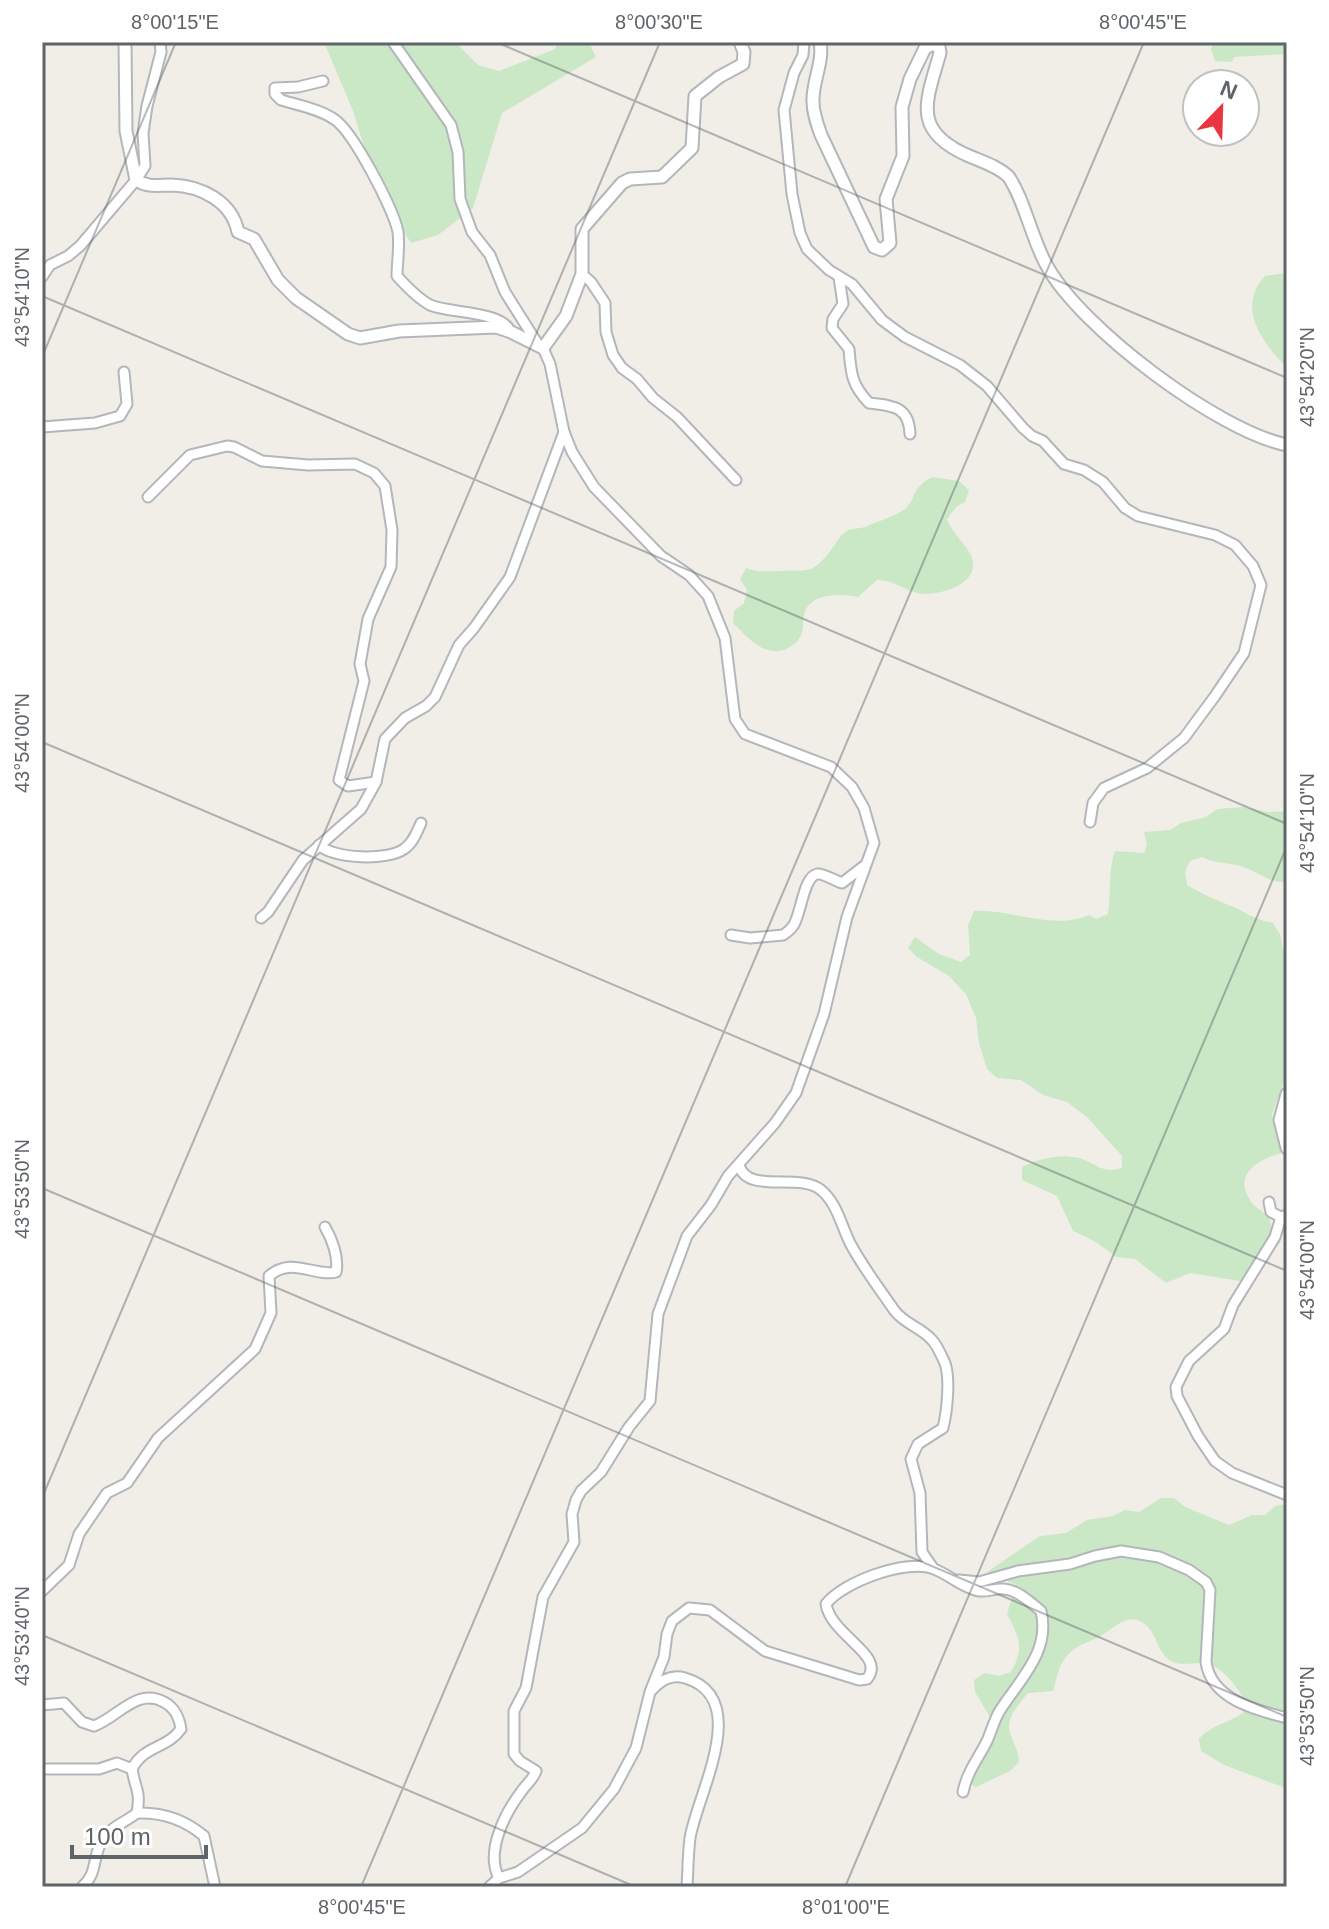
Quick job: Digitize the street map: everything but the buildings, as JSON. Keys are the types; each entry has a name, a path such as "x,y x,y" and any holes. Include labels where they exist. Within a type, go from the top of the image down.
{"street":[{"path":"125,42 126,131 136,180 147,187 191,187 214,196 235,217 238,232 254,239 278,280 296,298 348,334 360,338 399,331 496,327 541,347"},
{"path":"42,277 50,265 80,246 145,166 143,133 161,52 160,42"},
{"path":"393,42 451,125 458,152 460,199 472,232 490,255 505,292 550,364 564,432 585,472 604,498 661,556 689,575 708,596 725,638 735,719 745,734 831,767 852,787 864,808 874,843 847,917 828,1003 800,1083 775,1123 728,1176 687,1236 658,1314 650,1401 601,1472 576,1500 572,1514 574,1542 543,1597 526,1688 514,1711 514,1754 536,1771 502,1828 494,1852 493,1868 499,1878"},
{"path":"541,347 566,316 582,274 580,237 585,223 622,183 630,179 662,177 692,148 695,96 719,77 743,64 744,52 740,42"},
{"path":"804,42 803,55 794,73 784,110 792,194 800,233 807,249 839,277 852,284 882,320 905,337 960,365 987,386 1032,436 1043,441 1064,464 1084,470 1103,482 1125,508 1138,516 1215,535 1235,545 1253,566 1261,585 1244,653 1184,738 1147,768 1104,788 1093,803 1090,822"},
{"path":"820,42 813,101 815,118 872,244 879,250 890,243 886,199 903,156 901,119 904,94 925,48 936,44 940,53 926,104 936,135 947,146 996,167 1008,176 1046,265 1073,300 1117,342 1188,397 1230,425 1268,441 1287,445"},
{"path":"323,81 275,88 275,94 281,100 333,118 370,166 399,234 397,276 433,306 498,319 508,325 511,332"},
{"path":"582,274 605,303 606,332 613,355 622,368 677,417 736,480"},
{"path":"839,277 842,307 832,324 849,349 851,375 869,403 886,403 902,413 907,419 910,434"},
{"path":"42,427 95,423 120,416 127,404 124,372"},
{"path":"261,918 303,860 361,809 376,782 385,739 405,718 435,697 459,645 510,577 564,432"},
{"path":"148,497 190,455 227,446 262,461 308,465 355,464 379,478 385,486 392,530 392,559 387,578 368,619 360,664 364,681 339,780 348,786 376,782"},
{"path":"319,845 333,854 392,855 411,843 421,823"},
{"path":"731,935 750,938 783,935 796,922 804,894 816,874 842,883 864,866"},
{"path":"1287,1094 1280,1120 1287,1148"},
{"path":"739,1165 745,1175 763,1183 795,1181 820,1188 833,1204 865,1268 895,1311 907,1324 932,1340 946,1364 948,1375 943,1428 918,1444 911,1459 920,1493 922,1552 933,1568 952,1579 980,1591 1009,1590 1041,1611 1045,1624 1040,1649 998,1714 986,1743 966,1777 963,1792"},
{"path":"1269,1202 1271,1212 1284,1216 1275,1237 1233,1305 1224,1329 1189,1361 1176,1387 1177,1396 1215,1461 1232,1473 1287,1495"},
{"path":"42,1591 69,1565 79,1534 107,1493 127,1483 158,1438 255,1349 271,1313 269,1276 272,1272 297,1267 336,1272 337,1261 325,1227"},
{"path":"952,1579 979,1582 1018,1571 1070,1564 1121,1551 1159,1557 1189,1570 1206,1582 1210,1590 1206,1662 1207,1673 1215,1686 1241,1702 1287,1718"},
{"path":"489,1887 499,1878 518,1872 582,1828 614,1789 636,1748 672,1621 689,1608 710,1610 723,1617 765,1651 848,1678 867,1679 873,1669 872,1663 867,1654 843,1636 826,1610 826,1604 838,1591 892,1568 933,1568"},
{"path":"650,1692 666,1679 686,1678 708,1693 719,1712 715,1749 690,1838 687,1887"},
{"path":"42,1705 64,1703 82,1722 94,1726 141,1699 158,1699 168,1704 179,1718 181,1729 174,1737 146,1751 132,1769 133,1779 139,1788 137,1813"},
{"path":"42,1769 99,1769 117,1763 132,1769"},
{"path":"82,1887 89,1881 99,1847 108,1831 137,1813 180,1819 204,1836 215,1887"}],"green space":[{"path":"324,42 455,42 478,65 499,71 555,49 559,42 589,42 596,57 502,113 473,208 438,235 411,243 385,202 353,111"},
{"path":"1215,42 1287,42 1287,54 1234,57 1232,62 1215,61 1211,49"},
{"path":"1287,273 1287,368 1261,336 1253,312 1253,300 1265,276"},
{"path":"932,477 959,481 969,490 965,502 957,506 947,519 972,557 973,570 964,582 949,590 925,594 877,580 858,597 840,595 820,598 805,610 802,633 798,639 782,651 758,646 733,623 734,611 744,603 747,590 740,579 746,568 769,571 815,567 844,533 901,512 909,505 917,489"},
{"path":"1243,807 1268,812 1287,811 1287,882 1274,881 1246,868 1202,857 1190,861 1185,872 1187,885 1273,923 1280,934 1287,970 1287,1074 1272,1114 1281,1153 1264,1159 1251,1169 1245,1183 1252,1203 1268,1217 1271,1234 1259,1262 1240,1281 1190,1273 1166,1283 1135,1259 1116,1257 1096,1242 1073,1231 1057,1196 1022,1180 1022,1167 1046,1158 1073,1157 1114,1170 1122,1168 1122,1156 1087,1117 1067,1102 1043,1095 1021,1080 997,1078 987,1069 976,1018 966,994 949,976 908,948 915,937 939,954 961,962 970,955 968,925 974,911 1061,921 1089,915 1096,919 1108,914 1115,851 1144,853 1147,845 1144,832 1170,830 1181,823 1206,817 1217,809"},
{"path":"1161,1498 1174,1498 1185,1507 1229,1525 1252,1515 1265,1515 1275,1506 1287,1504 1287,1791 1224,1765 1201,1751 1199,1739 1209,1730 1243,1713 1245,1700 1215,1667 1200,1663 1178,1664 1169,1660 1150,1629 1133,1619 1121,1622 1073,1650 1061,1664 1053,1691 1028,1693 1009,1724 1019,1762 1010,1771 976,1787 965,1781 996,1727 975,1692 974,1680 985,1673 999,1676 1011,1672 1019,1649 1007,1614 1016,1585 987,1572 1040,1536 1066,1533 1087,1520 1113,1516 1125,1510 1139,1512"}]}
